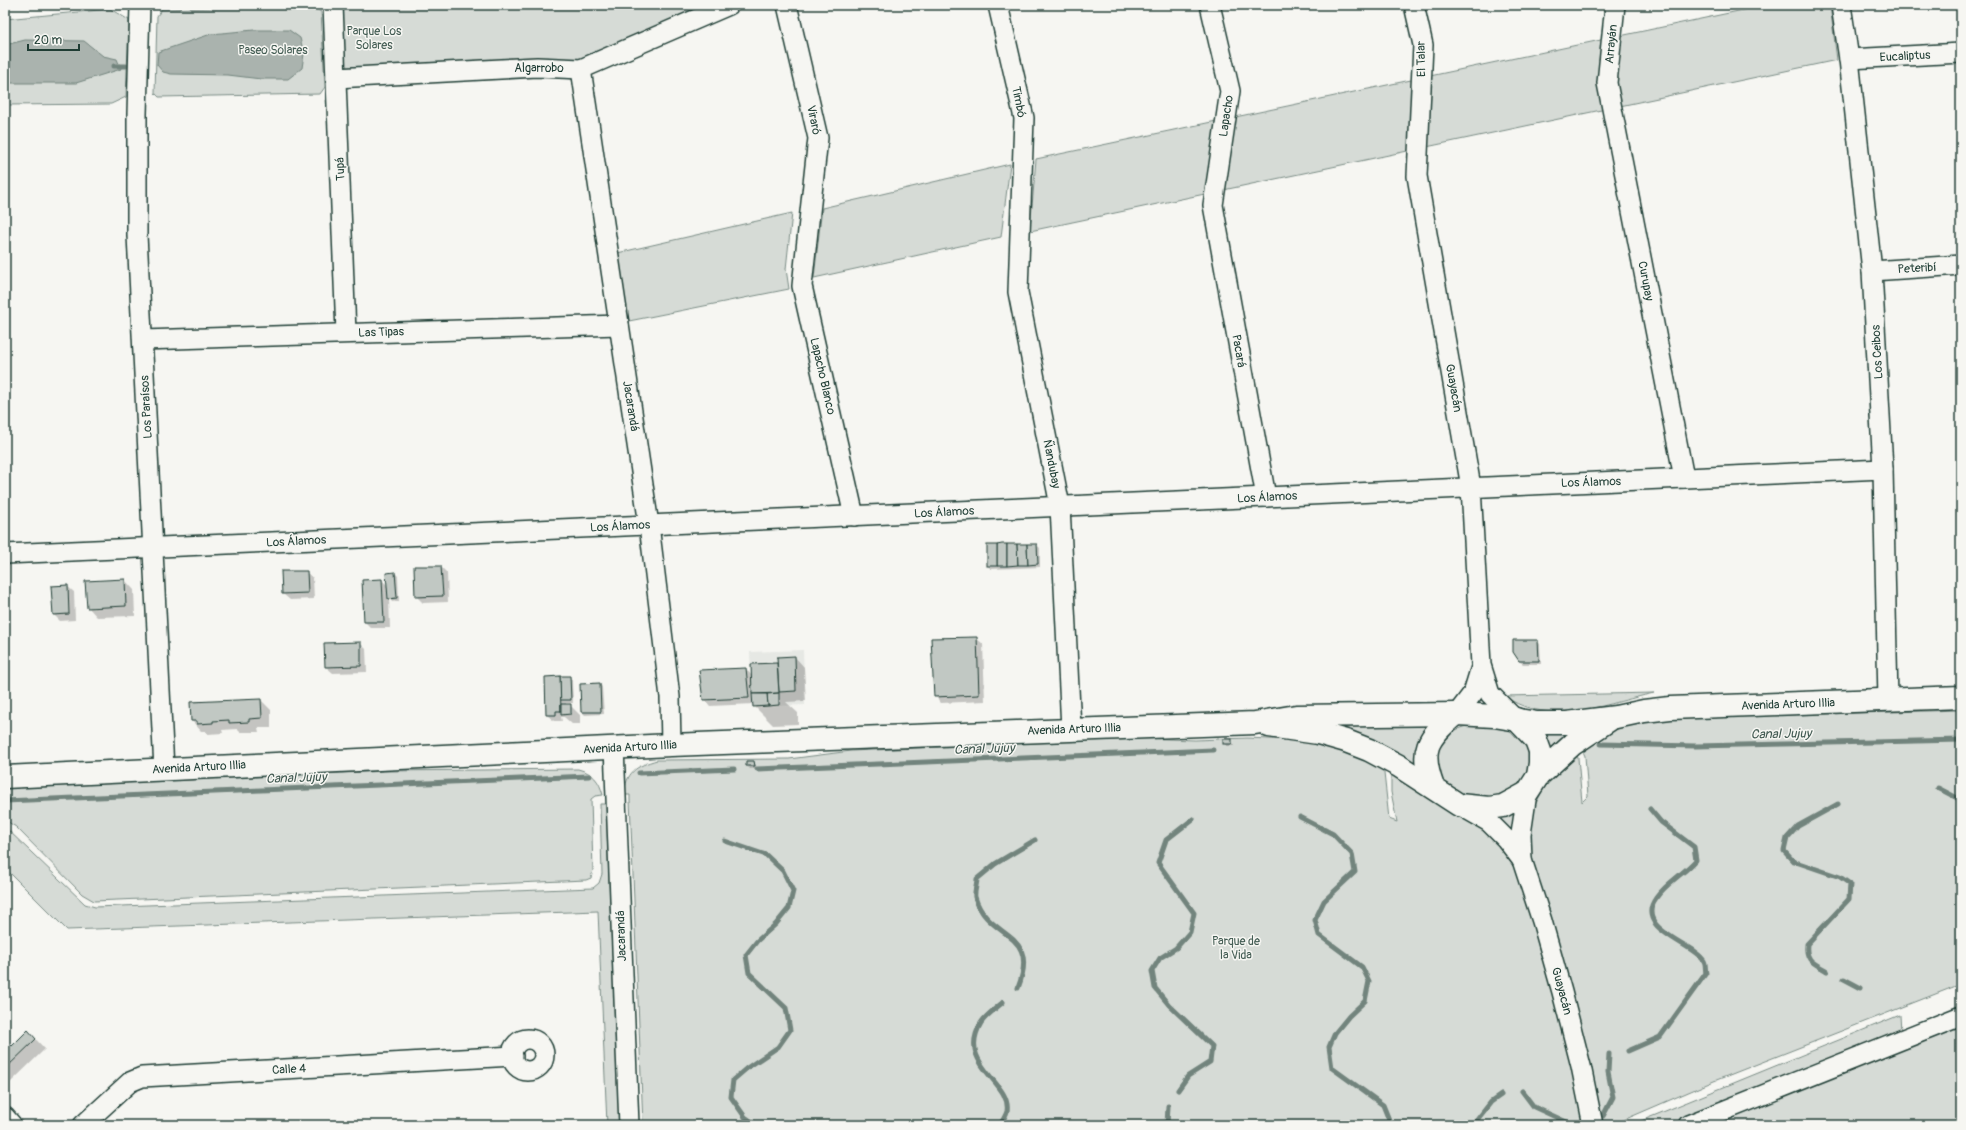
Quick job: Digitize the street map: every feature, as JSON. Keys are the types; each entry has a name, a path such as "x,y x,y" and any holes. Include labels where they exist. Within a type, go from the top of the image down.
{"main road":[{"name":"Avenida Arturo Illia","path":"1515,718 1553,724 1616,717 1644,711 1670,708 1961,697"},
{"name":"Avenida Arturo Illia","path":"5,777 614,747 1255,722 1296,716 1456,714"},
{"path":"1456,714 1515,718 1536,740 1540,751 1540,763 1532,785 1503,806 1489,808 1459,805 1446,798 1433,786 1426,763 1426,748 1432,736 1456,714"},
{"name":"Avenida Arturo Illia","path":"1532,785 1573,744 1616,717"},
{"name":"Avenida Arturo Illia","path":"1255,722 1286,730 1318,733 1346,741 1390,761 1433,786"}],"street":[{"name":"Los Paraísos","path":"140,5 137,114 137,235 164,769"},
{"name":"Tupá","path":"333,5 346,333"},
{"name":"Algarrobo","path":"336,78 537,67 581,69 729,5"},
{"name":"Viraró","path":"787,5 818,138 807,236"},
{"name":"Timbó","path":"998,5 1024,118 1021,201"},
{"name":"Lapacho","path":"1210,5 1230,91 1213,205"},
{"name":"El Talar","path":"1414,5 1423,45 1420,113"},
{"name":"Arrayán","path":"1607,83 1615,5"},
{"name":"Los Ceibos","path":"1841,5 1849,59 1872,271 1882,469 1888,700"},
{"name":"Eucaliptus","path":"1849,59 1961,53"},
{"name":"Jacarandá","path":"581,69 649,525 670,697 671,745"},
{"name":"Curupay","path":"1607,83 1684,478"},
{"name":"Guayacán","path":"1420,113 1417,176 1471,487 1481,665 1490,694 1515,718"},
{"name":"Ñandubay","path":"1021,201 1018,292 1060,506 1071,729"},
{"name":"Pacará","path":"1213,205 1266,497"},
{"name":"Lapacho Blanco","path":"807,236 802,286 854,516"},
{"name":"Peteribí","path":"1872,271 1961,265"},
{"name":"Las Tipas","path":"143,340 619,325"},
{"name":"Los Álamos","path":"5,554 1882,469"},
{"name":"Guayacán","path":"1456,714 1473,693 1481,665"},
{"name":"Jacarandá","path":"614,747 629,1125"},
{"name":"Guayacán","path":"1532,785 1521,834 1522,860 1542,921 1562,992 1581,1066 1593,1125"},
{"name":"Guayacán","path":"1459,805 1489,822 1506,839 1522,860"},
{"path":"1688,1125 1961,1016"},
{"name":"Calle 4","path":"83,1125 130,1082 142,1077 513,1056"},
{"path":"5,1118 12,1125"}],"shaded area":[{"path":"254,30 289,30 300,38 304,54 302,68 288,79 261,79 228,75 171,74 163,72 157,65 158,52 211,34"},
{"path":"25,40 84,41 103,56 117,59 121,69 76,83 5,83 5,45"},
{"path":"803,650 805,705 752,707 750,652"}],"green space":[{"name":"Paseo Solares","path":"311,5 321,12 325,87 320,94 159,97 155,93 157,16 162,9"},
{"name":"Parque Los Solares","path":"340,5 710,5 598,54 576,61 351,71 345,67"},
{"path":"1767,5 1830,5 1837,60 1030,231 1036,159"},
{"path":"110,9 129,20 126,97 111,104 5,105 5,19"},
{"path":"1010,164 1001,237 814,278 822,208"},
{"path":"792,213 786,269 789,289 624,322 613,254"},
{"path":"1654,693 1578,711 1559,712 1540,711 1522,706 1504,696"},
{"name":"Parque de la Vida","path":"1961,710 1961,984 1714,1081 1612,1125 643,1125 630,795 624,795 627,781 633,771 650,762 657,760 789,759 851,751 1079,741 1116,737 1195,740 1247,738 1291,740 1318,743 1383,764 1389,819 1397,822 1391,792 1391,768 1468,817 1500,841 1530,820 1535,805 1543,790 1555,773 1575,752 1578,758 1582,802 1588,796 1585,756 1581,747 1607,732 1631,723 1652,719"},
{"path":"1314,721 1427,725 1416,747 1414,765"},
{"path":"1475,724 1508,729 1517,734 1523,741 1529,758 1528,767 1525,775 1519,783 1506,792 1488,797 1470,797 1462,794 1438,777 1436,769 1438,752 1444,740 1454,731"},
{"path":"1578,728 1551,754 1544,735 1545,732"},
{"path":"578,769 595,778 600,785 603,795 595,796 591,799 593,870 591,878 586,880 94,901 82,894 16,827 5,820 5,788 387,771"},
{"path":"600,804 606,804 619,1125 607,1125 598,911 67,930 5,868 5,827 85,904 95,907 593,888 599,883 602,874"},
{"path":"1515,813 1514,834 1498,818"},
{"path":"1900,1015 1901,1033 1671,1125 1631,1125"},
{"path":"1961,1024 1961,1125 1709,1125"}],"building":[{"path":"1007,544 1007,566 997,566 997,545"},
{"path":"1007,544 1017,544 1018,565 1007,566"},
{"path":"1017,544 1027,544 1028,565 1018,565"},
{"path":"1027,544 1037,544 1038,564 1028,565"},
{"path":"987,545 997,545 997,566 987,566"},
{"path":"414,566 441,566 443,596 415,597"},
{"path":"281,571 307,571 308,593 282,594"},
{"path":"395,572 397,598 388,599 386,573"},
{"path":"125,579 126,606 87,608 85,581"},
{"path":"382,579 384,622 364,622 362,580"},
{"path":"68,585 69,614 53,615 51,586"},
{"path":"977,637 979,695 934,697 931,638"},
{"path":"1513,640 1538,640 1539,661 1519,661 1513,652"},
{"path":"361,642 361,666 325,667 324,643"},
{"path":"795,656 796,691 779,692 777,657"},
{"path":"777,663 779,693 752,694 751,664"},
{"path":"746,668 749,698 703,700 699,670"},
{"path":"560,676 570,676 571,700 560,700"},
{"path":"560,676 561,711 556,711 556,715 546,715 545,677"},
{"path":"600,683 601,712 581,712 580,684"},
{"path":"779,693 779,705 768,706 767,694"},
{"path":"752,694 767,694 768,706 753,707"},
{"path":"261,699 262,718 249,719 249,722 229,723 229,720 197,724 197,721 191,721 190,702"},
{"path":"561,704 571,704 571,714 561,715"},
{"path":"1223,739 1232,739 1232,744 1223,744"},
{"path":"746,761 754,761 755,766 746,766"},
{"path":"28,1030 36,1039 5,1069 5,1039 12,1046"}],"waterway":[{"path":"114,66 126,66"},
{"name":"Canal Jujuy","path":"1601,744 1696,746 1961,740"},
{"name":"Canal Jujuy","path":"757,769 1213,750"},
{"name":"Canal Jujuy","path":"639,773 734,769"},
{"name":"Canal Jujuy","path":"5,801 589,776"},
{"path":"1938,788 1961,800"},
{"path":"1827,971 1811,961 1807,954 1807,944 1849,899 1850,884 1840,877 1793,861 1784,851 1787,838 1798,826 1838,804"},
{"path":"1628,1051 1660,1037 1706,973 1705,962 1698,954 1668,935 1658,927 1652,919 1651,909 1660,892 1696,860 1694,847 1661,822 1650,809"},
{"path":"1300,817 1333,834 1352,854 1355,872 1324,901 1315,920 1319,935 1362,967 1369,981 1365,1001 1349,1016 1335,1033 1329,1047 1332,1068 1383,1105 1391,1125"},
{"path":"1178,1090 1188,1076 1210,1062 1212,1046 1169,1005 1155,988 1152,971 1160,958 1176,948 1190,932 1194,913 1158,863 1166,840 1193,819"},
{"path":"1018,988 1023,969 1023,955 1018,945 990,921 982,911 975,897 975,893 977,879 995,864 1035,840"},
{"path":"725,841 766,855 783,871 793,891 789,908 776,924 757,941 746,955 749,973 786,1008 790,1030 778,1047 747,1068 733,1080 731,1097 745,1117 757,1125"},
{"path":"1844,979 1861,988"},
{"path":"1000,1125 1007,1111 1006,1101 1002,1091 986,1072 980,1062 975,1050 975,1038 983,1020 1003,1002"},
{"path":"1603,1116 1613,1097 1608,1072 1609,1054"},
{"path":"1522,1091 1534,1107 1573,1125"},
{"path":"1473,1125 1491,1102 1501,1095"},
{"path":"1167,1125 1168,1106"}]}
